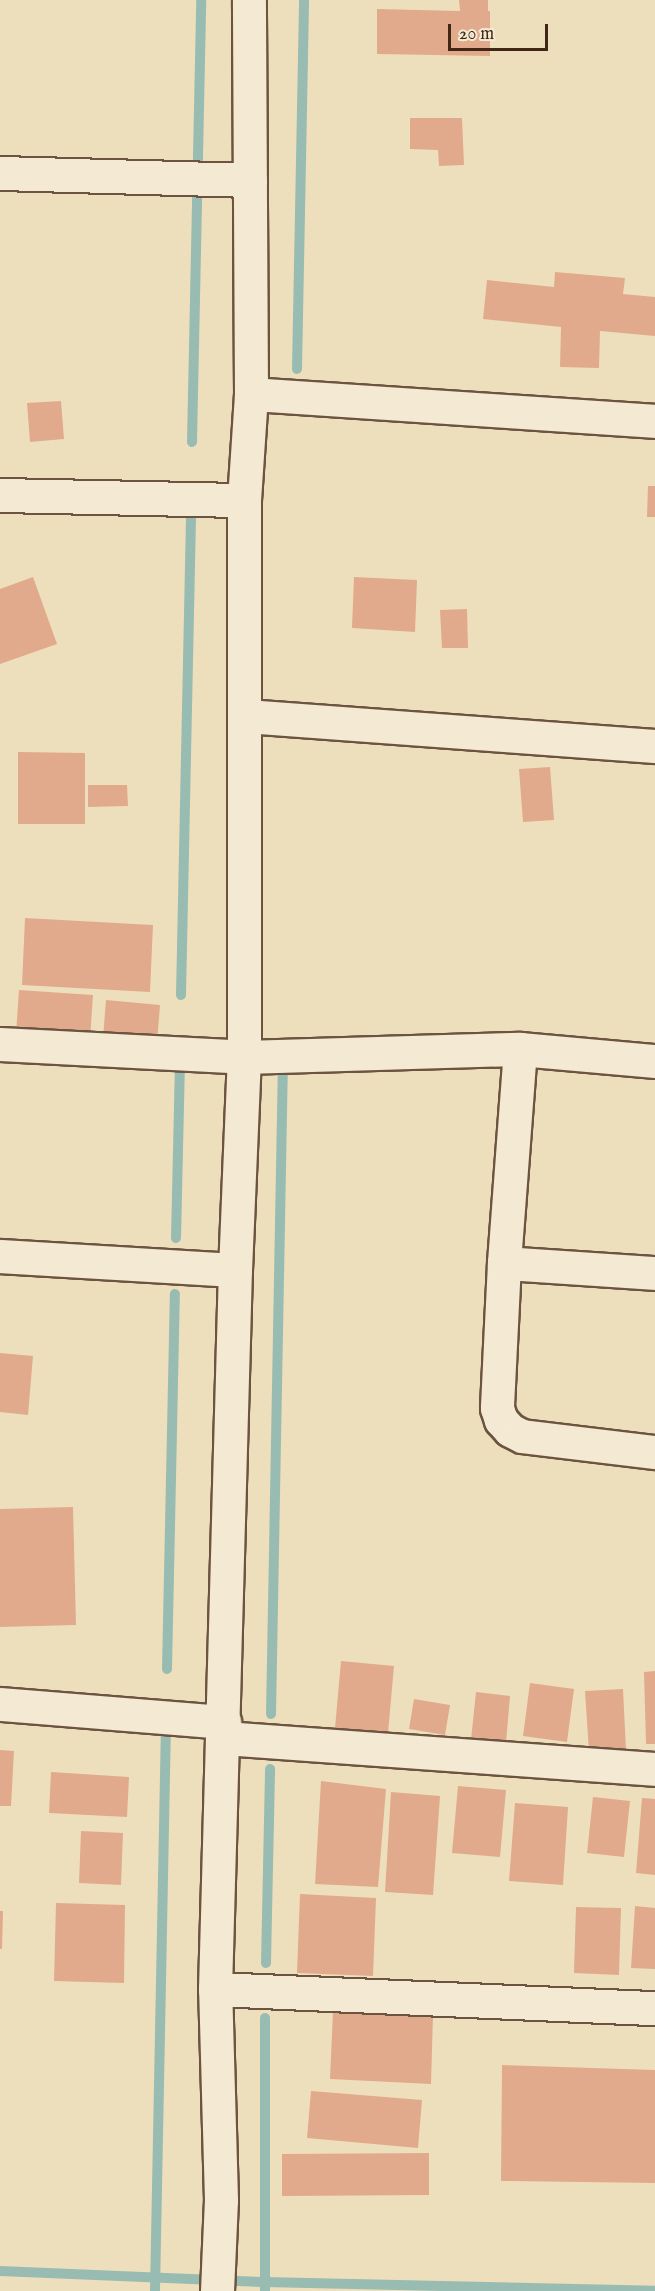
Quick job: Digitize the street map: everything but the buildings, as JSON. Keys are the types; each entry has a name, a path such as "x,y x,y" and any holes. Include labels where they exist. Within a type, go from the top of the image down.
{"street":[{"path":"217,2291 221,2200 215,1989 235,1270 244,1057 244,500 251,394 249,0"},
{"path":"0,173 250,180"},
{"path":"251,394 655,421"},
{"path":"0,495 244,500"},
{"path":"244,716 655,746"},
{"path":"0,1044 244,1057 520,1049 655,1061"},
{"path":"520,1049 504,1263 497,1408 501,1420 510,1430 522,1436 655,1452"},
{"path":"0,1256 235,1270"},
{"path":"504,1263 655,1273"},
{"path":"0,1704 224,1730 655,1769"},
{"path":"215,1989 655,2008"}],"waterway":[{"path":"192,442 201,0"},
{"path":"297,369 304,0"},
{"path":"181,995 191,503"},
{"path":"176,1238 180,1057"},
{"path":"271,1714 283,1060"},
{"path":"167,1669 175,1294"},
{"path":"155,2291 166,1725"},
{"path":"266,1963 270,1769"},
{"path":"265,2018 265,2291"},
{"path":"0,2271 264,2282 655,2291"}]}
